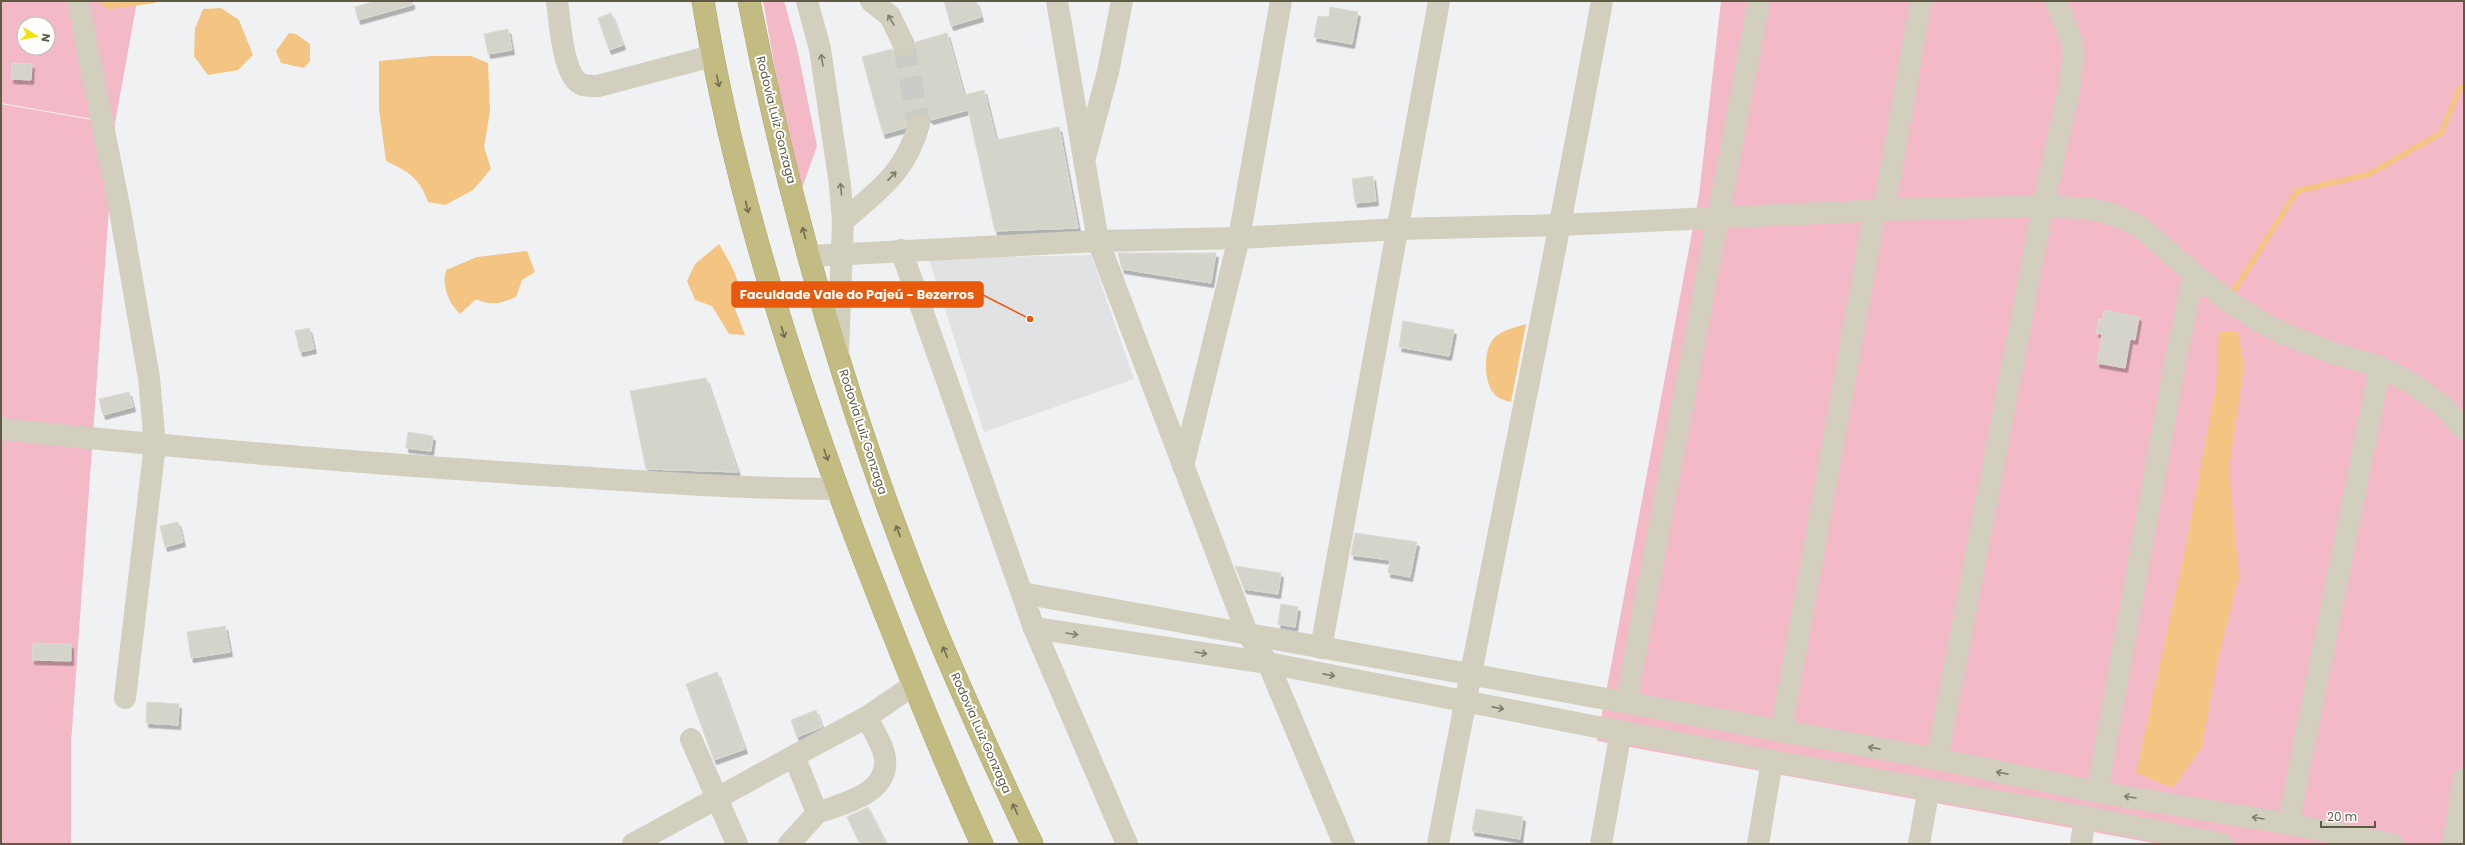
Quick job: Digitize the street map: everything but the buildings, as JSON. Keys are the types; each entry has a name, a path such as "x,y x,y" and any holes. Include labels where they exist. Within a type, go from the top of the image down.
{"highway":[{"path":"703,1 712,56 748,212 786,340 838,489 912,686 982,844"},
{"name":"Rodovia Luiz Gonzaga","path":"749,1 763,69 810,256 838,354 886,499 936,631 1032,844"}],"street":[{"path":"78,1 120,211 149,378 155,445 125,698"},
{"path":"557,1 566,62 572,76 582,85 598,86 712,56"},
{"path":"807,1 820,50 840,185 843,221 838,354"},
{"path":"871,1 890,16 904,45"},
{"path":"1057,1 1098,241 1247,632 1268,663 1344,844"},
{"path":"1084,162 1108,72 1122,1"},
{"path":"1183,466 1239,238 1281,1"},
{"path":"1321,648 1439,1"},
{"path":"1438,844 1469,674 1562,225 1602,1"},
{"path":"1626,703 1759,1"},
{"path":"1781,732 1879,210 1921,1"},
{"path":"1937,759 2043,206 2069,90 2073,61 2072,42 2056,1"},
{"path":"843,221 884,185 902,166 919,124"},
{"path":"810,256 901,250 1098,241 1239,238 1398,228 1562,225 1879,210 2043,206 2090,209 2112,214 2139,226 2194,274 2227,300 2282,333 2330,352 2380,367 2426,393 2444,406 2464,429"},
{"path":"901,250 1034,628 1127,844"},
{"path":"2097,792 2175,362 2194,274"},
{"path":"2288,824 2380,367"},
{"path":"1,429 155,445 434,468 759,489 838,489"},
{"path":"1022,593 1247,632 1321,648 1937,759 2097,792 2288,824 2392,844"},
{"path":"1034,628 1268,663 1772,761 1929,788 2222,844"},
{"path":"633,844 716,797 867,717 912,686"},
{"path":"789,844 817,813 859,798 873,788 882,776 885,768 886,757 867,717"},
{"path":"1601,844 1621,731"},
{"path":"691,739 737,844"},
{"path":"794,756 817,813"},
{"path":"1758,844 1772,761"},
{"path":"2453,844 2464,779"},
{"path":"1918,844 1929,788"},
{"path":"2080,844 2085,817"}],"shaded area":[{"path":"1,1 137,1 115,123 1,103"},
{"path":"101,1 155,1 155,3 109,9 102,5"},
{"path":"763,1 784,1 797,48 817,146 798,199"},
{"path":"1721,1 2464,1 2464,844 2159,844 1597,741 1699,195"},
{"path":"221,8 239,20 253,55 238,70 208,75 194,56 195,29 203,9"},
{"path":"289,33 296,34 310,44 310,61 304,68 281,63 276,51"},
{"path":"431,56 471,56 488,63 490,111 484,147 491,169 473,190 445,205 428,202 421,187 413,177 407,172 386,161 379,109 379,61"},
{"path":"1,104 115,124 71,744 71,844 1,844"},
{"path":"719,244 736,276 739,293 735,309 745,335 729,334 712,306 695,300 687,281 695,264"},
{"path":"527,251 535,272 522,280 516,297 496,303 486,303 476,299 460,314 452,304 447,294 445,282 446,270 477,257"},
{"path":"1091,255 1134,379 984,432 929,259"},
{"path":"1526,324 1511,402 1499,398 1490,387 1486,370 1487,352 1490,344 1497,335 1509,329"},
{"path":"2219,331 2238,332 2244,366 2229,469 2239,577 2217,663 2202,747 2173,788 2136,773 2185,550 2216,386"}],"waterway":[{"path":"2235,289 2297,191 2369,174 2441,133 2459,89 2464,86"}],"tunnel":[{"path":"904,45 919,124"}],"place":[{"name":"Faculdade Vale do Pajeú - Bezerros","path":"1030,319"}]}
